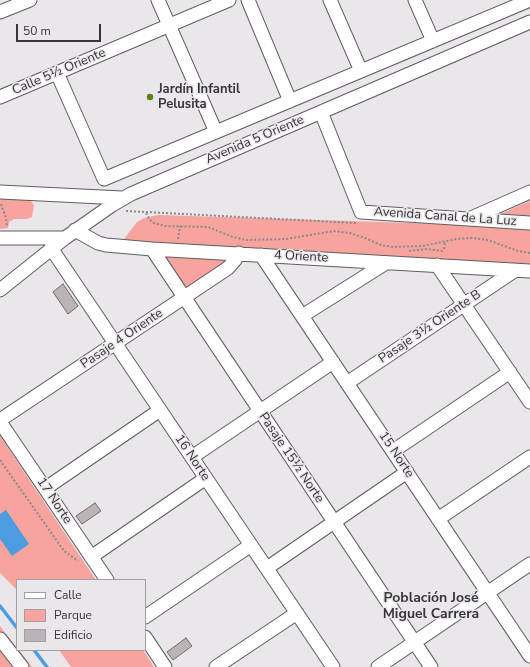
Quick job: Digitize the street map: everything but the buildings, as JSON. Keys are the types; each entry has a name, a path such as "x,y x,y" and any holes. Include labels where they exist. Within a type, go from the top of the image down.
{"street":[{"path":"0,12 30,0"},
{"path":"158,0 216,132"},
{"name":"Calle 5½ Oriente","path":"0,97 229,0"},
{"path":"248,0 290,101"},
{"path":"330,0 361,71"},
{"path":"415,0 433,41"},
{"path":"57,73 104,179 433,41 502,6 530,0"},
{"name":"Avenida 5 Oriente","path":"0,290 70,234 124,205 140,189 530,22"},
{"path":"321,112 359,217"},
{"path":"0,181 3,187 3,195 124,205"},
{"path":"468,219 530,192"},
{"name":"Avenida Canal de La Luz","path":"359,217 468,219 530,223"},
{"path":"3,238 70,234"},
{"name":"4 Oriente","path":"70,234 106,245 152,249 530,271"},
{"name":"16 Norte","path":"51,248 333,667"},
{"name":"Pasaje 15½ Norte","path":"152,249 431,667"},
{"name":"Pasaje 4 Oriente","path":"0,421 228,268 239,254"},
{"name":"15 Norte","path":"261,255 530,656"},
{"path":"302,316 386,263"},
{"path":"437,265 530,402"},
{"name":"Pasaje 3½ Oriente B","path":"347,383 514,271"},
{"path":"192,457 333,362"},
{"path":"393,451 510,372"},
{"path":"46,488 160,410"},
{"name":"17 Norte","path":"0,421 46,488 86,560 106,579"},
{"path":"438,519 530,457"},
{"path":"267,568 407,472"},
{"path":"86,560 206,478"},
{"path":"146,616 251,545"},
{"path":"378,667 530,564"},
{"path":"216,667 297,613"},
{"path":"146,638 165,667"},
{"path":"0,639 22,667"}],"path":[{"path":"3,195 6,218 3,238"},
{"path":"124,205 146,212 359,217"},
{"path":"0,213 4,210"},
{"path":"146,212 150,220 164,226 208,227 232,237 246,240 286,239 334,231 350,233 381,245 394,247 423,246 456,239 472,238 488,240 518,251 530,253"},
{"path":"0,460 64,551 77,560 86,560"}],"green space":[{"path":"0,199 30,200 34,205 32,217 27,219 14,219 9,222 8,228 0,229"},
{"path":"530,201 530,265 127,242 124,239 137,222 144,218 158,215 475,225"},
{"path":"161,254 226,258 229,262 186,290"},
{"path":"0,436 95,579 16,579 16,589 0,573"},
{"path":"0,626 16,647 16,651 20,651 32,667 0,667"},
{"path":"60,651 144,651 154,667 71,667"}],"water":[{"path":"6,510 29,544 12,556 0,539 0,514"}],"waterway":[{"path":"0,606 16,627"},
{"path":"35,651 47,667"}],"place":[{"name":"Jardín Infantil Pelusita","path":"150,97"}],"district":[{"name":"Población José Miguel Carrera","path":"431,608"}]}
